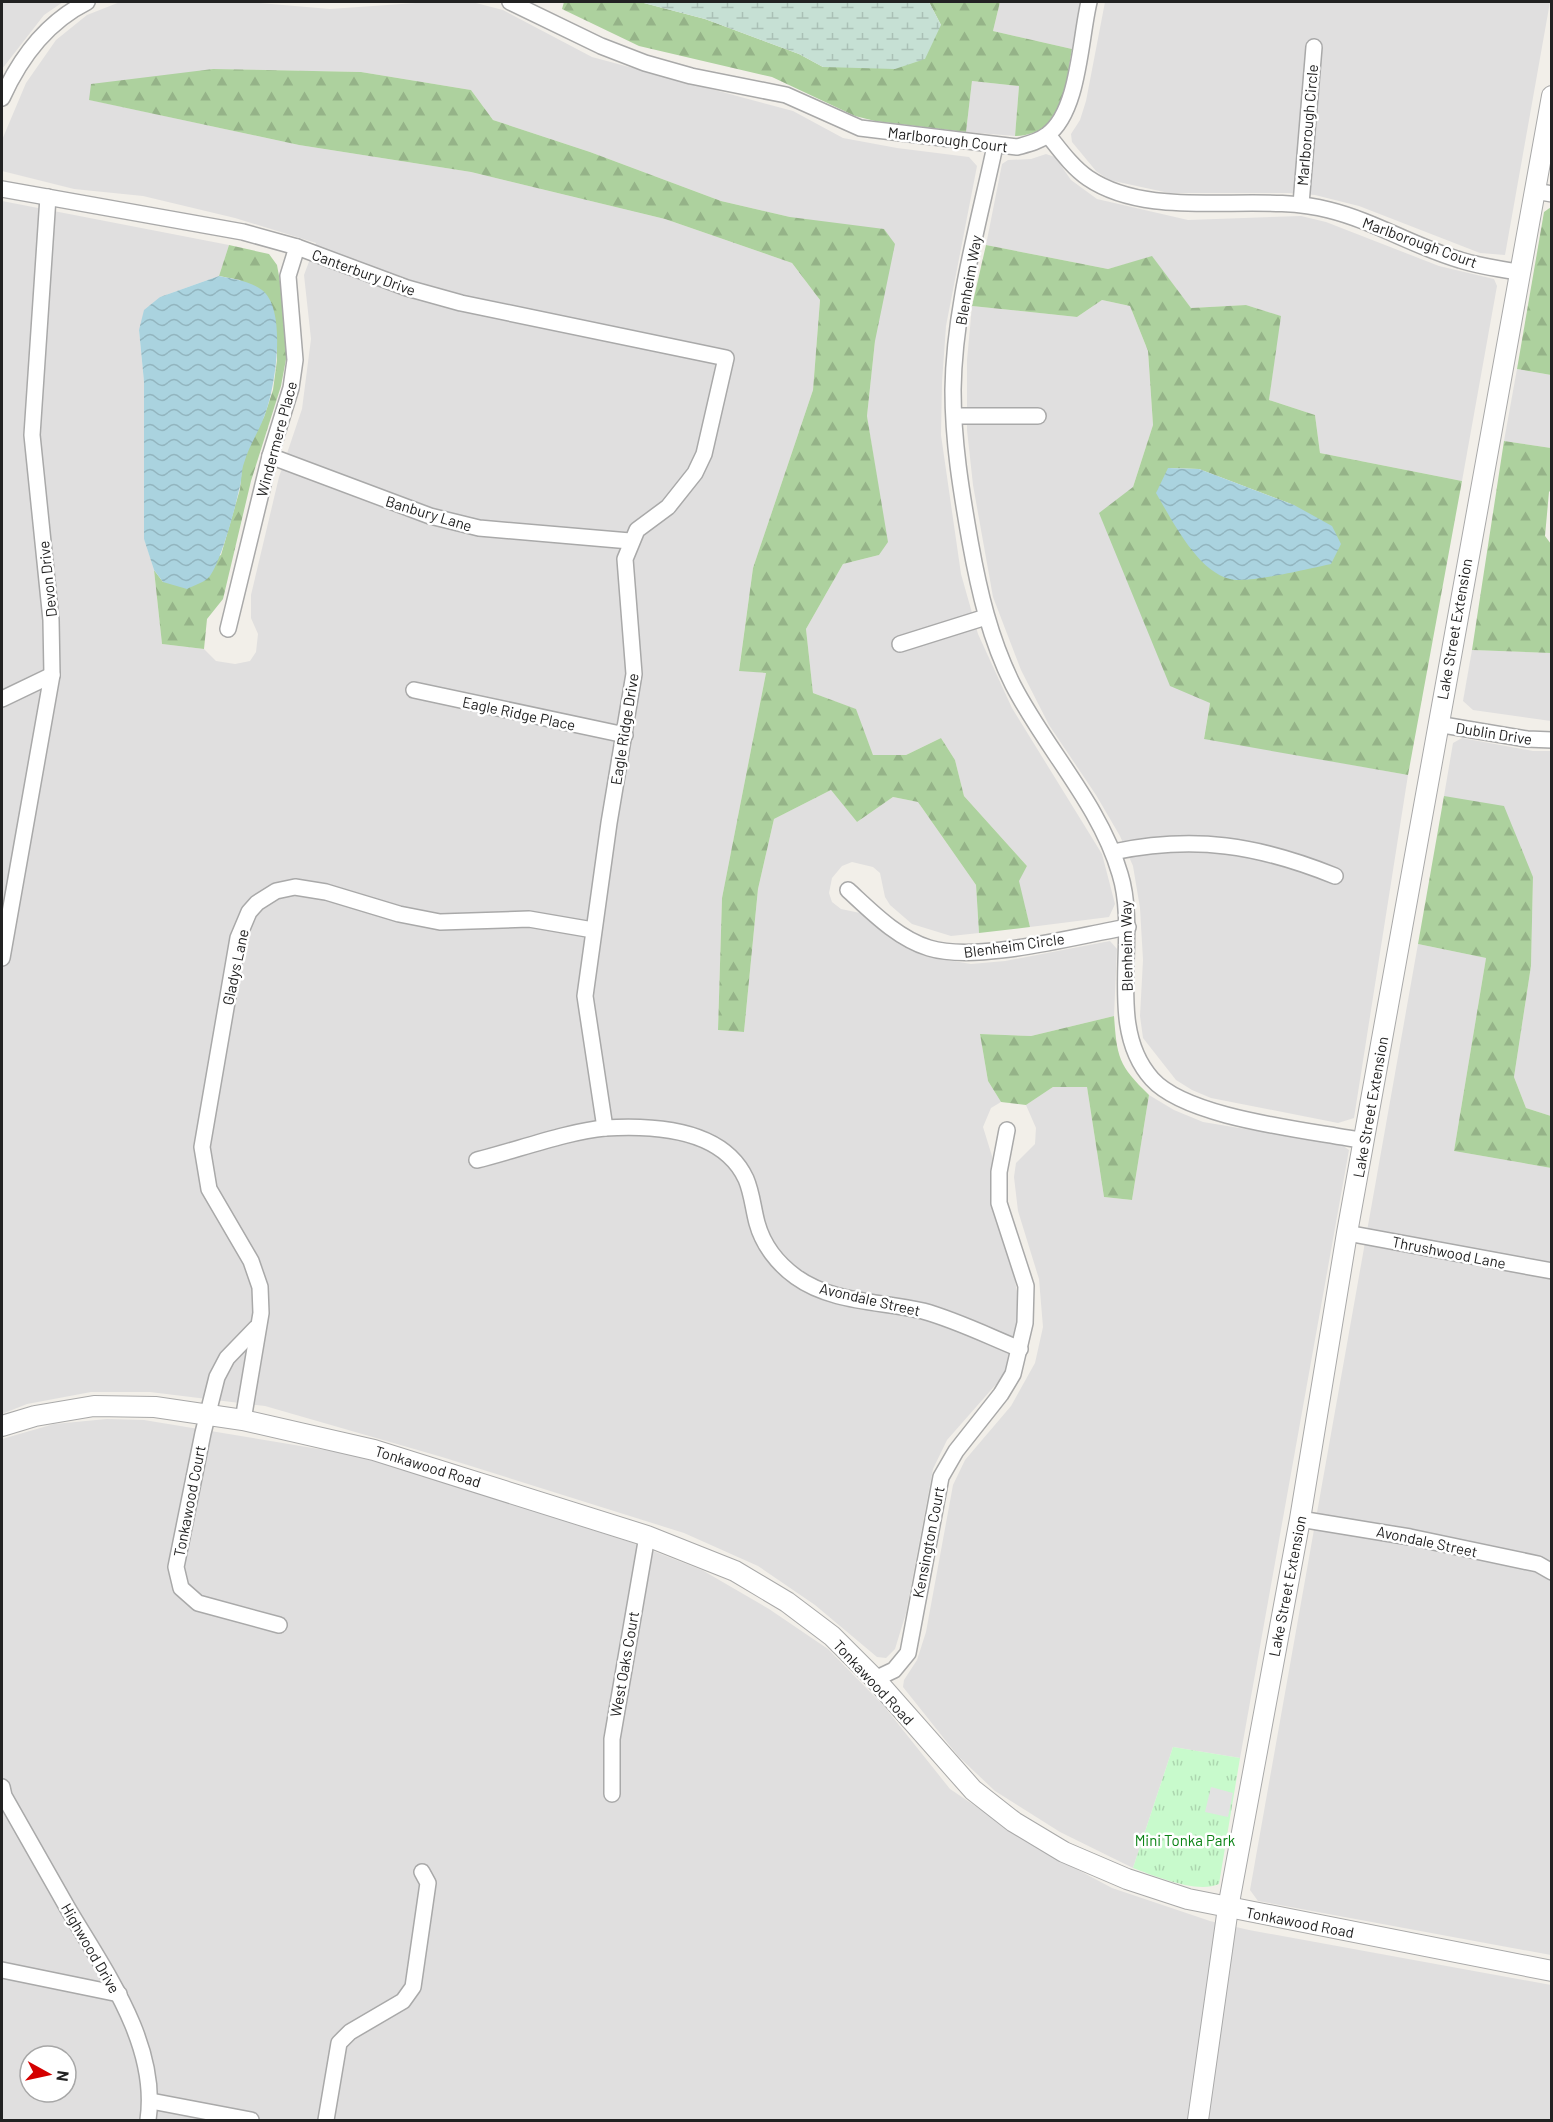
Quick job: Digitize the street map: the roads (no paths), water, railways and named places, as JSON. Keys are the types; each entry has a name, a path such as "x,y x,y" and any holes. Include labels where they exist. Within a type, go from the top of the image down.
{"street":[{"path":"2,98 29,50 52,25 87,2"},
{"name":"Marlborough Court","path":"510,2 601,46 645,63 786,95 860,128 1017,147 1034,143 1048,135 1086,177 1122,194 1185,204 1301,204 1359,220 1459,260 1518,272"},
{"path":"1048,135 1062,118 1071,98 1089,2"},
{"name":"Marlborough Circle","path":"1301,204 1314,47"},
{"name":"Lake Street Extension","path":"1198,2121 1228,1908 1300,1519 1347,1233 1437,724 1518,272 1543,193 1551,96"},
{"name":"Blenheim Way","path":"995,146 956,346 955,416 959,481 986,617 1013,685 1113,852 1128,906 1128,1029 1131,1045 1152,1079 1186,1103 1211,1111 1364,1141"},
{"name":"Canterbury Drive","path":"2,189 243,232 297,248 386,281 461,303 726,358 704,454 695,473 668,507 637,530 630,541"},
{"name":"Devon Drive","path":"2,958 52,675 51,620 32,435 48,197"},
{"name":"Windermere Place","path":"228,629 270,456 291,388 295,360 288,276 297,248"},
{"path":"955,416 1038,416"},
{"name":"Banbury Lane","path":"270,456 440,519 480,528 630,541"},
{"name":"Eagle Ridge Drive","path":"605,1128 585,996 593,930 634,674 624,576 630,541"},
{"path":"900,644 986,617"},
{"path":"2,699 52,675"},
{"name":"Eagle Ridge Place","path":"414,690 625,735"},
{"name":"Dublin Drive","path":"1437,724 1527,739 1551,740"},
{"path":"1113,852 1144,845 1223,843 1261,850 1335,876"},
{"name":"Gladys Lane","path":"243,1420 262,1300 257,1275 215,1203 206,1175 202,1147 238,938 249,912 262,899 276,891 307,888 419,919 462,922 529,919 593,930"},
{"name":"Blenheim Circle","path":"848,890 903,936 928,948 956,953 984,952 1128,927"},
{"name":"Avondale Street","path":"477,1160 605,1128 660,1130 697,1137 729,1154 741,1168 749,1185 757,1224 766,1245 780,1263 797,1278 817,1289 929,1313 1020,1349"},
{"name":"Kensington Court","path":"875,1679 894,1670 908,1653 941,1477 956,1451 1001,1394 1013,1374 1020,1349 1028,1298 999,1203 998,1187 1007,1130"},
{"name":"Thrushwood Lane","path":"1347,1233 1551,1271"},
{"path":"207,1414 220,1367 256,1328"},
{"name":"Tonkawood Road","path":"2,1426 35,1416 94,1406 133,1405 243,1420 374,1450 647,1536 735,1571 787,1602 832,1636 875,1679 973,1790 1014,1822 1064,1852 1127,1879 1228,1908 1551,1971"},
{"name":"Tonkawood Court","path":"207,1414 176,1567 177,1578 188,1597 198,1603 279,1625"},
{"name":"Avondale Street","path":"1300,1519 1422,1539 1538,1564 1551,1572"},
{"name":"West Oaks Court","path":"612,1794 613,1729 647,1536"},
{"name":"Highwood Drive","path":"2,1786 20,1824 119,1994 143,2060 151,2102 148,2121"},
{"path":"326,2121 339,2043 350,2032 403,2001 413,1987 428,1882 422,1872"},
{"path":"2,1970 119,1994"},
{"path":"151,2102 252,2121"}],"water":[{"path":"219,276 252,284 262,290 270,300 277,332 275,371 262,423 243,466 240,487 219,559 208,578 187,589 163,582 154,570 144,539 144,382 139,330 144,310 160,297"},
{"path":"1168,468 1199,469 1294,505 1332,526 1341,544 1331,564 1251,579 1230,579 1218,574 1196,555 1156,493"}],"park label":[{"name":"Mini Tonka Park","path":"1185,1840"}]}
